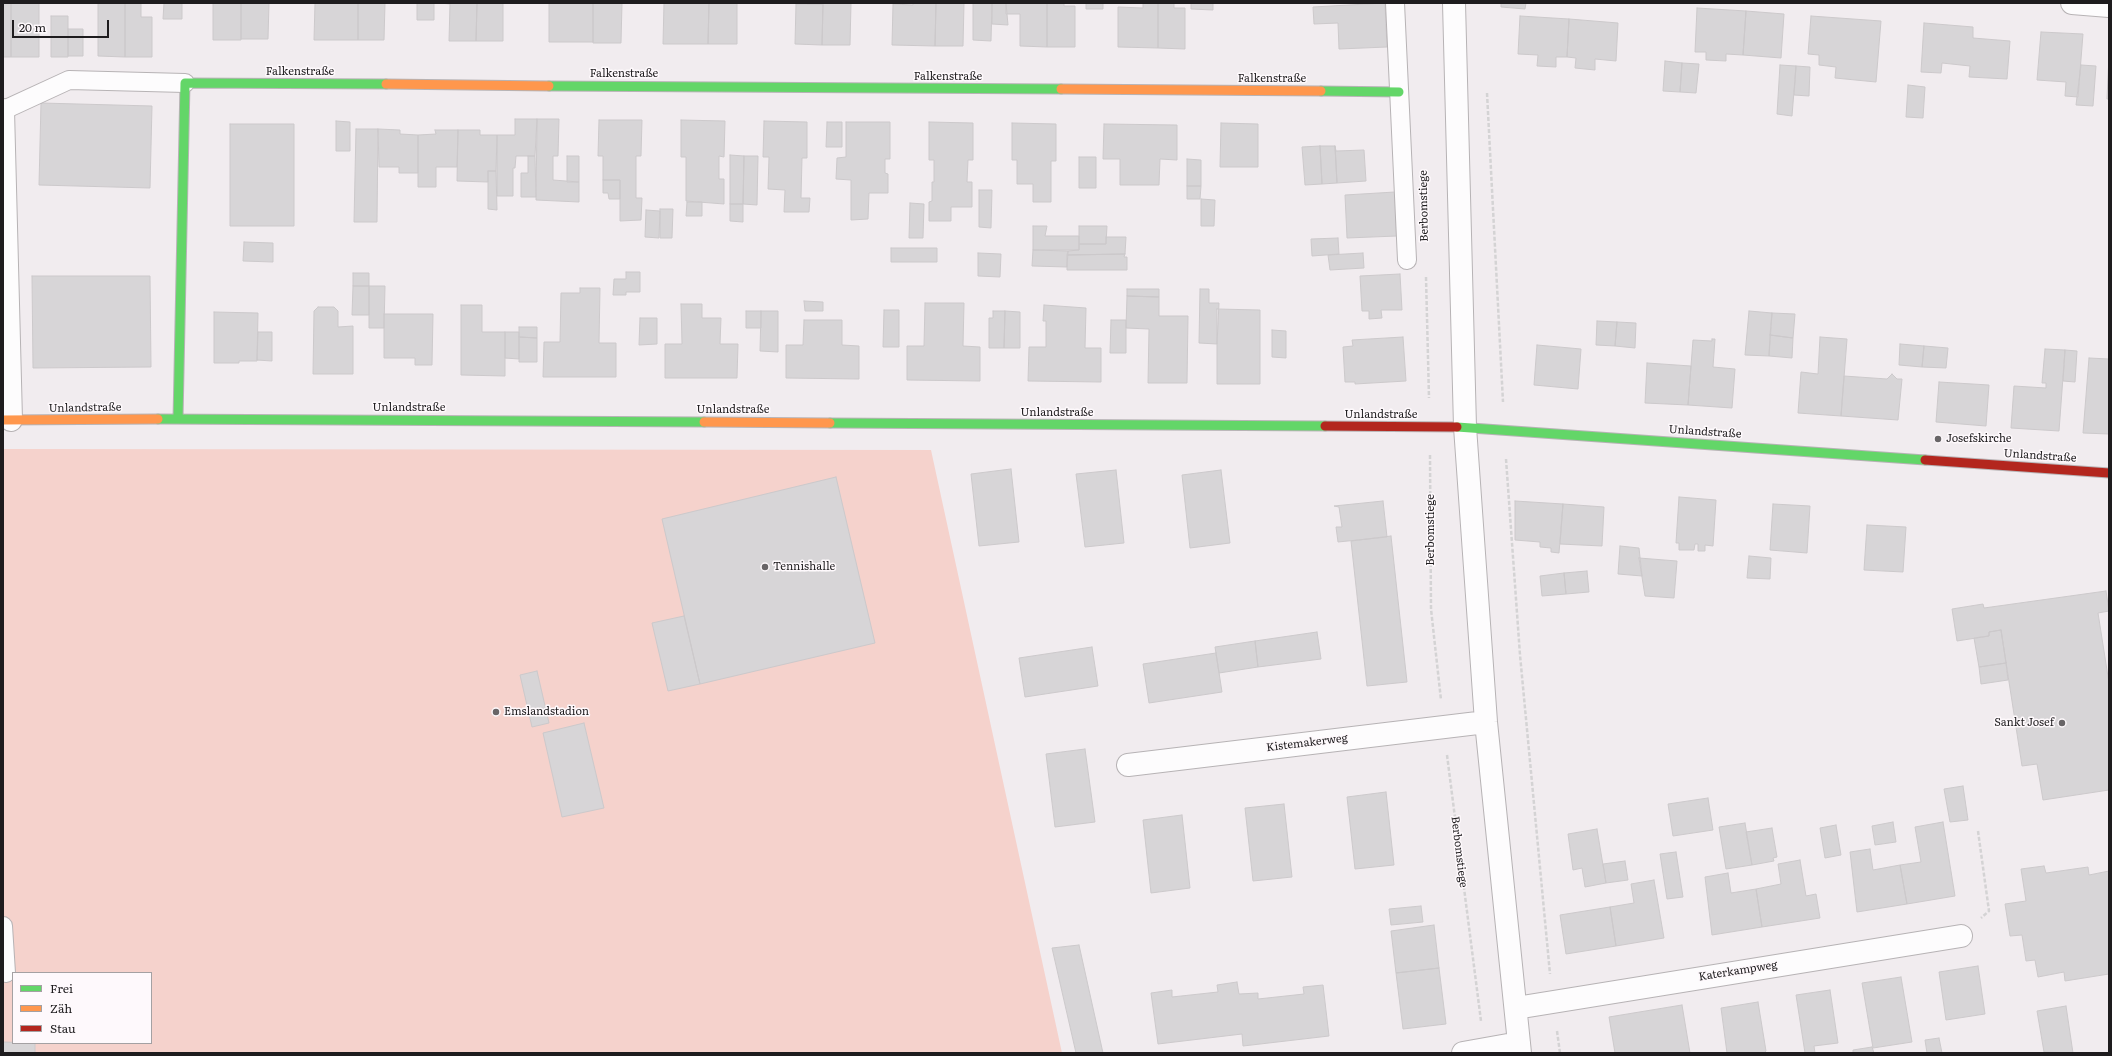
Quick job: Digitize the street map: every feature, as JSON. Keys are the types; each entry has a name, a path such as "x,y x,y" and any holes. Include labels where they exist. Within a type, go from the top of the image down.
{"street":[{"path":"1454,3 1464,427 1486,722 1519,1048 1485,1049 1463,1053"},
{"path":"2072,3 2109,6"},
{"name":"Falkenstraße","path":"185,83 1399,92"},
{"path":"178,418 185,83"},
{"path":"4,110 7,420"},
{"name":"Unlandstraße","path":"7,420 178,418 1464,427 2109,473"},
{"name":"Kistemakerweg","path":"1128,765 1486,722"},
{"name":"Katerkampweg","path":"1516,1008 1961,936"}],"lane":[{"name":"Berbomstiege","path":"1395,3 1407,260"},
{"path":"4,110 69,80 185,83"},
{"path":"3,926 6,973"}],"path":[{"path":"1486,90 1504,430 1520,655 1553,1001 1560,1053"},
{"name":"Berbomstiege","path":"1426,269 1430,427 1431,609 1444,726 1485,1049"},
{"path":"1961,936 1989,911 1978,831"}],"shaded area":[{"name":"Emslandstadion","path":"3,449 931,450 1062,1053 3,1053"}],"building":[{"path":"3,3 11,3 11,57 3,57"},
{"path":"11,3 39,3 39,57 11,57"},
{"path":"98,3 125,3 125,57 98,56"},
{"path":"125,3 141,3 141,17 152,17 152,57 125,57"},
{"path":"164,3 182,3 182,19 163,19"},
{"path":"213,3 241,3 241,40 213,40"},
{"path":"241,3 269,3 268,39 241,39"},
{"path":"315,3 358,3 358,40 314,40"},
{"path":"358,3 385,3 384,40 358,40"},
{"path":"417,3 434,3 434,20 417,20"},
{"path":"440,3 477,3 476,41 449,41 450,4"},
{"path":"477,3 503,3 503,41 476,41"},
{"path":"549,3 593,3 593,42 549,42"},
{"path":"593,3 622,3 621,43 593,43"},
{"path":"664,3 709,3 708,44 663,44"},
{"path":"709,3 737,3 737,44 708,44"},
{"path":"823,3 823,4 807,4"},
{"path":"823,3 851,3 850,45 822,45"},
{"path":"913,3 936,3 935,46 892,45 893,4 913,5"},
{"path":"936,3 964,3 963,46 935,46"},
{"path":"973,3 992,3 991,41 973,40"},
{"path":"992,3 1006,3 1008,25 992,24"},
{"path":"1006,3 1047,3 1047,47 1020,46 1020,14 1006,14"},
{"path":"1047,3 1064,3 1064,6 1075,6 1075,47 1047,47"},
{"path":"1086,3 1103,3 1103,9 1086,9"},
{"path":"1143,3 1158,3 1158,48 1118,47 1118,7 1143,8"},
{"path":"1158,3 1174,3 1174,8 1185,8 1185,49 1158,48"},
{"path":"1191,3 1213,3 1213,10 1191,9"},
{"path":"1385,3 1387,47 1339,49 1338,23 1314,24 1313,7"},
{"path":"1501,3 1526,3 1525,9 1501,7"},
{"path":"796,4 823,4 822,45 795,44"},
{"path":"1697,8 1746,11 1743,55 1726,54 1726,61 1706,60 1706,52 1695,52"},
{"path":"1746,11 1784,14 1781,58 1743,55"},
{"path":"51,16 68,16 68,57 51,57"},
{"path":"1520,16 1569,19 1567,57 1556,57 1556,67 1537,66 1538,55 1518,54"},
{"path":"1811,16 1881,21 1876,82 1835,78 1836,67 1819,65 1819,55 1808,54"},
{"path":"1569,19 1618,23 1616,61 1595,59 1595,70 1575,68 1576,58 1567,57"},
{"path":"1924,23 1973,27 1973,38 2010,41 2007,79 1969,77 1970,66 1942,63 1941,73 1921,72"},
{"path":"68,29 83,29 83,56 68,56"},
{"path":"2041,32 2083,34 2078,97 2065,96 2066,82 2037,80"},
{"path":"2109,56 2109,99 2107,99"},
{"path":"1665,61 1682,63 1680,92 1663,91"},
{"path":"1682,63 1699,64 1696,93 1680,92"},
{"path":"1780,65 1796,66 1792,116 1777,114"},
{"path":"2081,65 2096,66 2093,106 2076,105"},
{"path":"1796,66 1810,67 1809,96 1794,95"},
{"path":"1908,85 1925,87 1923,118 1906,117"},
{"path":"41,103 152,106 150,188 39,185"},
{"path":"515,119 537,119 535,156 516,156 515,168 513,168 513,196 497,196 497,135 515,135"},
{"path":"537,119 559,119 558,156 553,156 553,180 579,182 579,202 536,200"},
{"path":"599,120 642,120 641,156 636,156 636,198 642,198 641,220 620,221 620,180 603,180 603,156 598,156"},
{"path":"681,120 725,121 724,157 719,156 719,179 724,179 724,204 686,201 686,157 681,157"},
{"path":"336,121 350,122 350,151 336,151"},
{"path":"764,121 807,122 807,158 802,158 801,198 810,198 809,212 784,212 785,190 768,189 769,157 763,157"},
{"path":"827,122 842,122 842,147 826,147"},
{"path":"846,122 890,122 890,159 885,159 885,173 888,174 888,193 869,193 868,219 851,220 851,180 836,179 837,158 846,157"},
{"path":"929,122 973,123 973,160 968,160 967,182 972,182 972,207 951,207 951,221 929,221 929,202 932,201 932,182 934,182 934,160 929,160"},
{"path":"1012,123 1056,124 1056,161 1051,161 1051,202 1033,202 1033,184 1017,184 1017,160 1012,160"},
{"path":"1221,123 1258,124 1258,167 1220,167"},
{"path":"230,124 294,124 294,226 230,226"},
{"path":"1104,124 1177,125 1177,160 1160,159 1159,185 1120,185 1120,159 1103,159"},
{"path":"356,129 378,129 377,222 354,222"},
{"path":"378,129 400,130 400,134 418,135 418,173 399,173 399,167 379,167"},
{"path":"435,130 458,130 457,167 436,167 436,187 418,187 418,135 436,134"},
{"path":"458,130 480,130 480,135 497,135 496,171 488,171 488,182 457,181"},
{"path":"1320,146 1322,184 1305,185 1302,147"},
{"path":"1320,146 1335,146 1337,183 1322,184"},
{"path":"1335,146 1336,151 1364,150 1366,181 1337,183"},
{"path":"730,155 744,156 743,204 730,204"},
{"path":"528,156 535,156 536,197 521,197 521,173 528,173"},
{"path":"567,156 579,156 579,182 567,182"},
{"path":"744,156 758,156 757,205 743,204"},
{"path":"1079,157 1096,157 1096,188 1079,188"},
{"path":"1187,159 1201,160 1201,186 1187,186"},
{"path":"488,171 496,171 497,210 488,209"},
{"path":"603,180 620,180 620,199 609,199 608,193 603,193"},
{"path":"1187,186 1201,186 1200,199 1187,199"},
{"path":"979,190 992,190 991,228 979,227"},
{"path":"1395,192 1397,236 1347,238 1345,195"},
{"path":"1201,199 1215,200 1214,226 1201,226"},
{"path":"687,202 702,202 702,216 686,216"},
{"path":"910,203 924,204 923,238 909,238"},
{"path":"730,204 743,204 743,222 730,221"},
{"path":"660,209 673,209 672,238 660,238"},
{"path":"646,210 660,211 659,238 645,237"},
{"path":"1033,226 1047,226 1045,236 1079,236 1079,250 1033,250"},
{"path":"1079,226 1107,226 1106,244 1079,244"},
{"path":"1106,237 1126,237 1125,254 1067,255 1068,251 1079,250 1079,244 1106,244"},
{"path":"1338,238 1339,254 1312,256 1311,239"},
{"path":"244,242 273,243 273,262 243,261"},
{"path":"891,248 937,248 937,262 891,262"},
{"path":"1033,250 1068,251 1067,267 1032,266"},
{"path":"978,253 1001,254 1000,277 978,276"},
{"path":"1363,253 1364,268 1330,270 1328,255"},
{"path":"1125,254 1124,257 1127,257 1127,270 1067,270 1067,255"},
{"path":"626,272 640,272 640,292 626,292 626,295 613,295 614,279 626,279"},
{"path":"353,273 369,273 369,286 353,286"},
{"path":"1400,274 1402,310 1381,310 1382,318 1369,319 1369,311 1362,311 1360,276"},
{"path":"32,276 150,276 151,367 33,368"},
{"path":"353,286 369,286 369,315 352,315"},
{"path":"369,286 385,286 384,328 369,328"},
{"path":"580,288 600,288 599,343 616,343 616,377 543,377 544,342 560,342 561,293 580,293"},
{"path":"1127,289 1159,289 1159,297 1127,296"},
{"path":"1200,289 1209,289 1209,303 1219,303 1217,344 1199,343"},
{"path":"1127,296 1159,297 1159,316 1188,316 1187,383 1148,383 1149,329 1126,328"},
{"path":"804,301 823,302 823,311 805,311"},
{"path":"925,303 964,303 963,346 980,347 980,381 907,380 907,346 924,346"},
{"path":"681,304 702,304 702,318 721,318 720,344 738,344 737,378 665,378 665,344 682,344"},
{"path":"461,305 482,305 482,332 505,332 505,376 461,375"},
{"path":"1044,305 1086,308 1085,348 1101,348 1101,382 1028,381 1029,347 1046,347 1046,321 1043,321"},
{"path":"318,307 334,307 338,311 338,327 353,326 353,374 313,374 314,311"},
{"path":"1217,309 1260,310 1260,384 1217,384"},
{"path":"884,310 899,310 899,347 883,347"},
{"path":"746,311 761,311 761,328 746,328"},
{"path":"761,311 778,311 778,352 760,351"},
{"path":"993,311 1005,311 1004,348 989,348 989,318 993,318"},
{"path":"1005,311 1020,312 1020,348 1004,348"},
{"path":"1749,311 1772,313 1769,356 1745,355"},
{"path":"214,312 258,313 257,361 214,363"},
{"path":"1772,313 1795,314 1793,338 1770,335"},
{"path":"384,314 433,314 432,365 415,365 415,358 384,358"},
{"path":"640,318 657,318 657,344 639,345"},
{"path":"804,320 842,320 842,345 859,346 859,379 786,378 786,345 803,345"},
{"path":"1111,320 1126,320 1126,353 1110,353"},
{"path":"1597,321 1617,322 1615,346 1596,345"},
{"path":"1617,322 1636,323 1635,348 1615,346"},
{"path":"519,327 537,327 537,338 519,337"},
{"path":"1272,330 1286,331 1286,358 1272,357"},
{"path":"258,332 272,332 272,361 257,360"},
{"path":"505,332 519,332 519,359 505,358"},
{"path":"1770,335 1793,338 1792,358 1769,356"},
{"path":"519,337 537,338 537,362 519,362"},
{"path":"1403,337 1406,381 1355,384 1355,382 1345,382 1343,347 1353,346 1352,340"},
{"path":"1820,337 1847,339 1841,416 1798,413 1801,372 1818,374"},
{"path":"1712,339 1715,339 1713,367 1735,369 1732,408 1688,405 1693,340 1712,341"},
{"path":"1900,344 1924,346 1922,367 1899,365"},
{"path":"1537,345 1581,349 1578,389 1534,385"},
{"path":"1924,346 1948,348 1946,368 1922,367"},
{"path":"2045,349 2065,350 2059,431 2011,428 2014,386 2046,388 2046,383 2042,383"},
{"path":"2065,350 2077,351 2075,382 2063,381"},
{"path":"2089,358 2109,359 2109,434 2083,433"},
{"path":"1647,363 1691,366 1688,405 1645,403"},
{"path":"1892,374 1897,379 1902,379 1898,420 1841,416 1844,376 1887,379"},
{"path":"1939,382 1989,385 1986,426 1936,422"},
{"path":"1011,469 1019,542 979,546 971,474"},
{"path":"1116,470 1124,543 1085,547 1076,474"},
{"path":"1221,470 1230,543 1190,548 1182,475"},
{"name":"Tennishalle","path":"836,477 875,643 700,684 662,519"},
{"path":"1679,497 1716,500 1713,546 1705,545 1705,551 1698,551 1698,544 1695,544 1694,550 1679,550 1679,543 1676,543"},
{"path":"1383,501 1387,537 1338,542 1336,527 1342,527 1339,507 1334,506"},
{"path":"1515,501 1563,504 1559,553 1551,552 1551,548 1540,547 1540,542 1515,540"},
{"path":"1563,504 1604,507 1602,546 1560,544"},
{"path":"1773,504 1810,506 1807,553 1770,550"},
{"path":"1867,525 1906,527 1903,572 1864,570"},
{"path":"1391,536 1407,682 1367,686 1351,541"},
{"path":"1620,546 1639,548 1642,576 1618,574"},
{"path":"1749,556 1771,558 1770,579 1747,578"},
{"path":"1639,558 1677,561 1674,598 1645,596"},
{"path":"1587,571 1589,592 1566,594 1564,573"},
{"path":"1564,573 1566,594 1542,596 1540,576"},
{"name":"Sankt Josef","path":"2106,591 2109,611 2098,613 2109,683 2109,790 2043,800 2037,764 2022,766 2001,630 1989,632 1989,636 1957,641 1952,609 1983,604 1984,608"},
{"path":"684,616 700,684 668,691 652,623"},
{"path":"2001,630 2006,663 1979,667 1974,638 1989,636 1989,632"},
{"path":"1317,632 1321,659 1258,667 1255,641"},
{"path":"1255,641 1258,667 1219,673 1215,647"},
{"path":"1092,647 1098,686 1025,697 1019,658"},
{"path":"1216,653 1222,692 1149,703 1143,664"},
{"path":"2006,663 2008,680 1981,684 1979,667"},
{"path":"537,671 549,723 532,727 520,675"},
{"path":"584,723 604,808 562,817 543,733"},
{"path":"1085,749 1095,822 1055,827 1046,754"},
{"path":"1963,786 1968,820 1950,822 1944,789"},
{"path":"1386,792 1394,865 1355,869 1347,797"},
{"path":"1708,798 1713,830 1673,836 1668,804"},
{"path":"1284,804 1292,877 1253,881 1245,808"},
{"path":"1182,815 1190,888 1151,893 1143,820"},
{"path":"1893,822 1896,842 1875,845 1872,826"},
{"path":"1943,822 1955,896 1907,904 1900,865 1921,862 1915,827"},
{"path":"1745,823 1752,865 1726,869 1719,827"},
{"path":"1836,825 1841,855 1825,858 1820,828"},
{"path":"1772,828 1777,857 1773,858 1774,861 1752,865 1746,832"},
{"path":"1597,829 1606,883 1585,887 1582,868 1573,870 1568,834"},
{"path":"1870,849 1873,870 1900,865 1907,904 1857,912 1850,852"},
{"path":"1676,852 1683,897 1667,899 1660,854"},
{"path":"1800,860 1806,896 1816,894 1820,918 1762,927 1756,889 1781,884 1778,864"},
{"path":"1625,861 1628,880 1606,883 1603,864"},
{"path":"2044,866 2046,873 2088,867 2089,875 2109,871 2109,974 2065,981 2064,972 2038,977 2035,960 2026,961 2022,935 2010,936 2005,904 2026,901 2021,869"},
{"path":"1728,873 1731,893 1756,889 1762,927 1712,935 1705,877"},
{"path":"1654,880 1664,938 1616,946 1610,907 1634,903 1631,884"},
{"path":"1421,906 1423,922 1391,925 1389,909"},
{"path":"1610,907 1616,946 1566,954 1560,915"},
{"path":"1434,925 1439,968 1396,973 1391,931"},
{"path":"1079,945 1103,1053 1076,1053 1052,948"},
{"path":"1978,966 1985,1014 1946,1020 1939,972"},
{"path":"1439,968 1446,1024 1403,1029 1396,973"},
{"path":"1901,977 1912,1042 1873,1048 1862,983"},
{"path":"1237,982 1239,994 1258,993 1258,999 1304,994 1303,987 1323,985 1329,1036 1243,1046 1242,1034 1158,1044 1151,993 1172,990 1172,997 1218,992 1217,985"},
{"path":"1830,990 1838,1043 1814,1046 1815,1053 1805,1053 1796,995"},
{"path":"1758,1002 1766,1051 1764,1053 1727,1053 1721,1008"},
{"path":"1682,1005 1690,1053 1615,1053 1609,1017"},
{"path":"2066,1006 2073,1053 2044,1052 2037,1011"},
{"path":"1939,1038 1942,1053 1927,1053 1925,1040"},
{"path":"3,1042 12,1042 12,1044 35,1044 35,1053 3,1053"},
{"path":"1872,1047 1874,1053 1853,1053 1853,1050"}],"traffic: fast":[{"path":"178,419 185,83 386,84"},
{"path":"549,86 1061,89"},
{"path":"1321,91 1399,92"},
{"path":"158,419 704,422"},
{"path":"830,423 1325,426"},
{"path":"1457,427 1925,460"}],"traffic: slow":[{"path":"386,84 549,86"},
{"path":"1061,89 1321,91"},
{"path":"3,420 158,419"},
{"path":"704,422 830,423"}],"traffic: jam":[{"path":"1325,426 1457,427"},
{"path":"1925,460 2109,473"}],"place":[{"name":"Josefskirche","path":"1938,439"},
{"name":"Tennishalle","path":"765,567"},
{"name":"Emslandstadion","path":"496,712"},
{"name":"Sankt Josef","path":"2062,723"}]}
